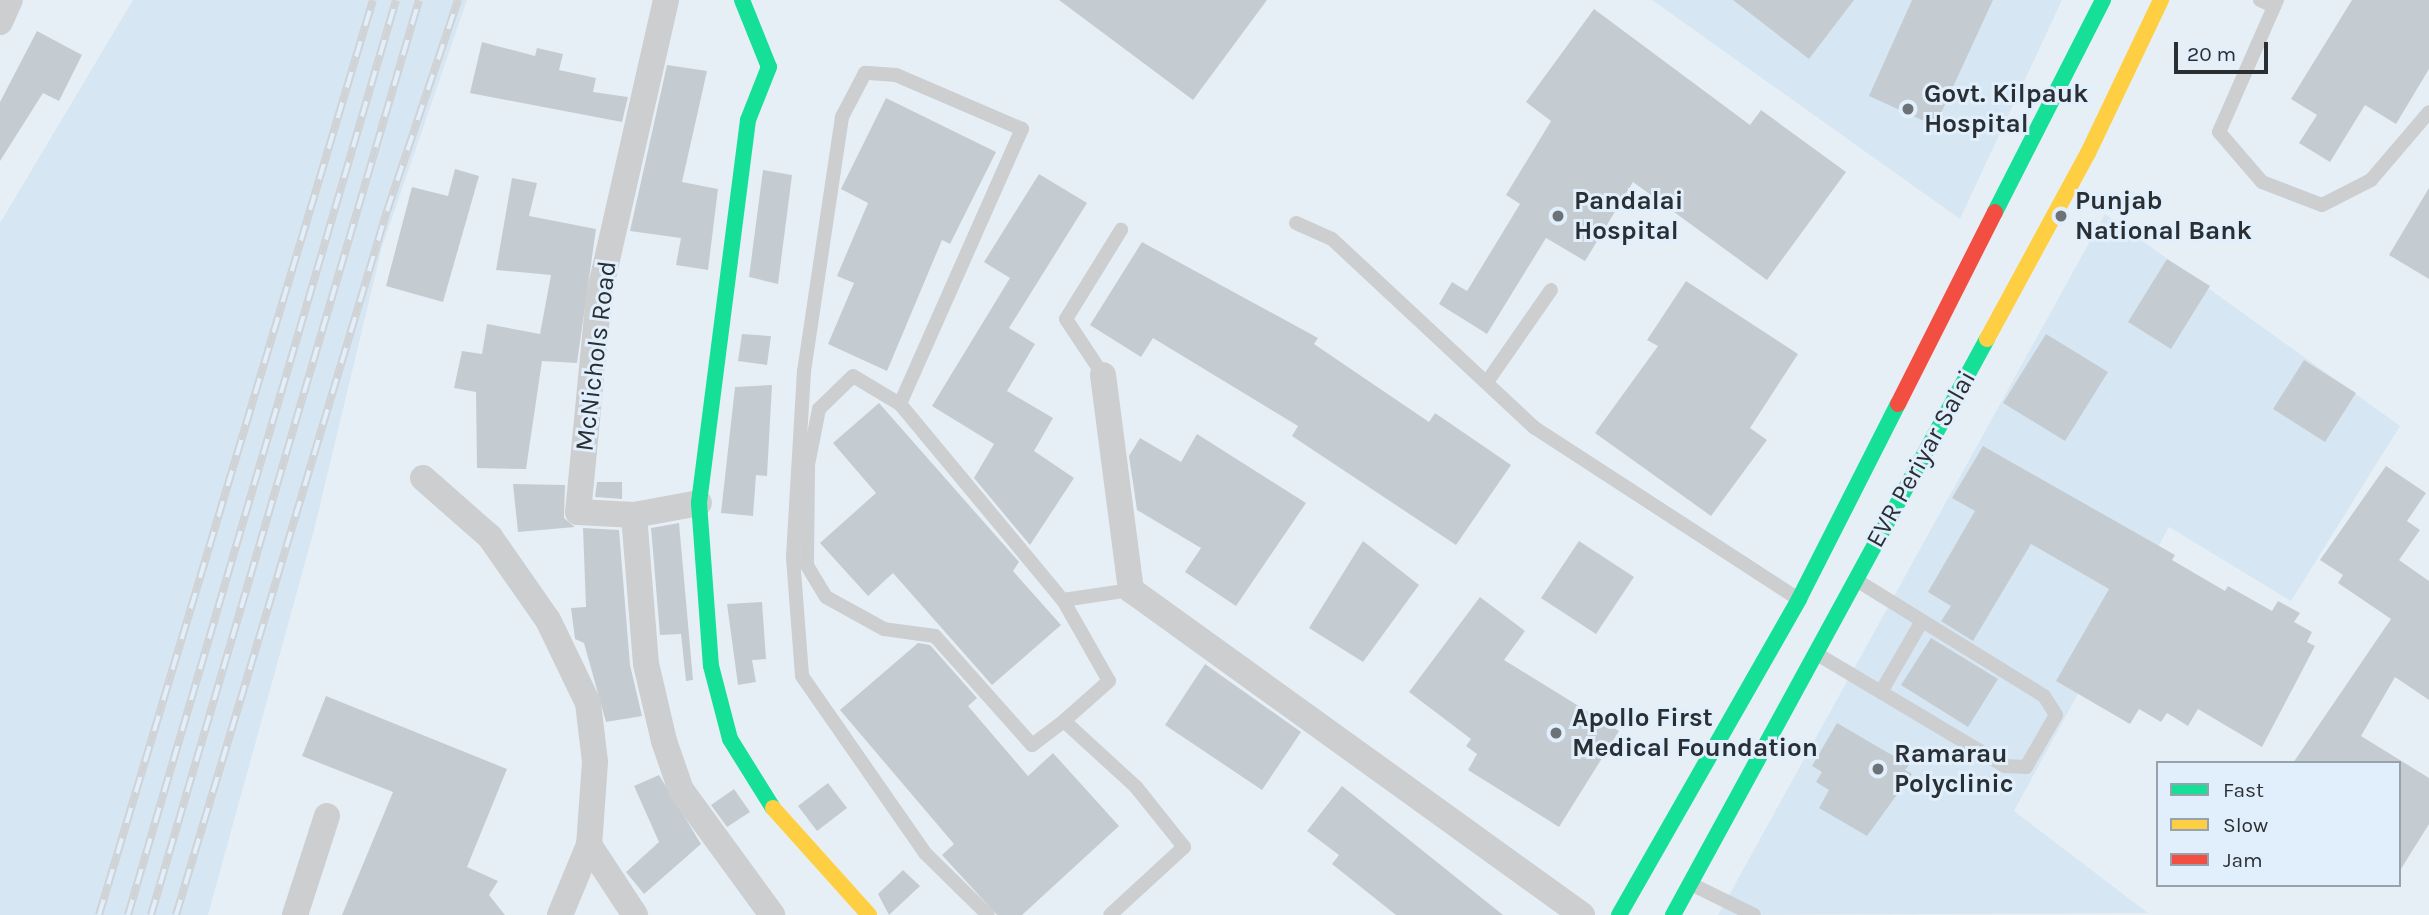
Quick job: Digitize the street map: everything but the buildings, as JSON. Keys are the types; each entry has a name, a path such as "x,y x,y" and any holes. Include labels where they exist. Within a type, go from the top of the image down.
{"main road":[{"path":"742,0 769,68 748,120 699,503 711,666 730,738 795,838 869,915"},
{"name":"EVR Periyar Salai","path":"1675,911 1855,580 1997,306 2161,0"},
{"name":"EVR Periyar Salai","path":"1619,915 1798,599 1964,290 2098,2"}],"street":[{"path":"0,22 10,0"},
{"name":"McNichols Road","path":"666,0 599,295 578,512 634,515 699,503"},
{"path":"1103,375 1131,590 1582,915"},
{"path":"423,478 490,537 548,620 588,703 595,762 589,845 560,915"},
{"path":"634,515 646,664 664,741 681,790 772,915"},
{"path":"295,915 327,816"},
{"path":"589,845 635,915"}],"lane":[{"path":"2270,2 2219,132 2262,182 2322,205 2371,180 2429,112"},
{"path":"900,404 1022,128 896,75 865,73 842,117 804,372 793,558 802,676 925,853 988,915"},
{"path":"1296,223 1332,239 1535,428 1798,599"},
{"path":"1103,375 1066,319 1121,230"},
{"path":"1487,382 1551,290"},
{"path":"853,376 900,404 1063,600 1109,681 1032,745 935,636 884,629 827,597 807,565 808,465 819,410 853,376"},
{"path":"1815,653 2005,766 2026,767 2056,715 2052,704 1855,580"},
{"path":"1063,600 1131,590"},
{"path":"1881,692 1922,621"},
{"path":"1064,721 1136,787 1184,847 1110,915"},
{"path":"1690,883 1754,915"},
{"path":"1675,911 1693,915"}],"shaded area":[{"path":"133,0 467,0 382,247 314,530 208,915 0,915 0,223"},
{"name":"Govt. Kilpauk Hospital","path":"1652,0 2062,0 1960,219"},
{"path":"2105,214 2400,426 2291,601 2169,527 2014,811 2148,913 1718,915"}],"railway":[{"path":"99,915 373,0"},
{"path":"128,915 396,0"},
{"path":"151,915 419,0"},
{"path":"176,915 387,211 458,0"}],"traffic: fast":[{"path":"742,0 769,67 748,120 699,503 711,666 730,739 773,808"},
{"path":"1995,212 2103,0"},
{"path":"1673,915 1987,339"},
{"path":"1619,915 1799,599 1898,404"}],"traffic: slow":[{"path":"1987,339 2088,153 2161,0"},
{"path":"773,808 869,915"}],"traffic: jam":[{"path":"1898,404 1995,212"}],"place":[{"name":"Govt. Kilpauk Hospital","path":"1908,109"},
{"name":"Pandalai Hospital","path":"1558,216"},
{"name":"Punjab National Bank","path":"2061,216"},
{"name":"Apollo First Medical Foundation","path":"1556,733"},
{"name":"Ramarau Polyclinic","path":"1878,769"}]}
